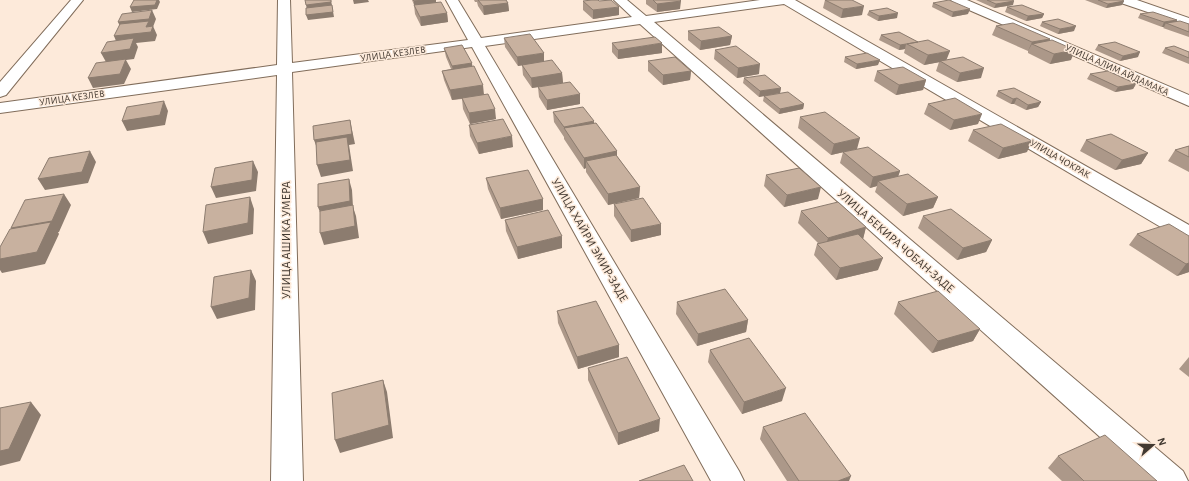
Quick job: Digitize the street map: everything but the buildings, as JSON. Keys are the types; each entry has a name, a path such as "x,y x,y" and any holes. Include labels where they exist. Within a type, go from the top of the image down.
{"street":[{"path":"0,92 77,0"},
{"name":"УЛИЦА АШИКА УМЕРА","path":"284,0 287,481"},
{"name":"УЛИЦА ХАЙРИ ЭМИР-ЗАДЕ","path":"452,0 728,481"},
{"name":"УЛИЦА БЕКИРА ЧОБАН-ЗАДЕ","path":"620,0 1172,481"},
{"name":"УЛИЦА КЕЗЛЕВ","path":"0,108 787,0"},
{"name":"УЛИЦА ЧОКРАК","path":"787,0 1189,234"},
{"name":"УЛИЦА АЛИМ АЙДАМАКА","path":"958,0 1189,101"},
{"path":"1125,0 1189,22"}]}
